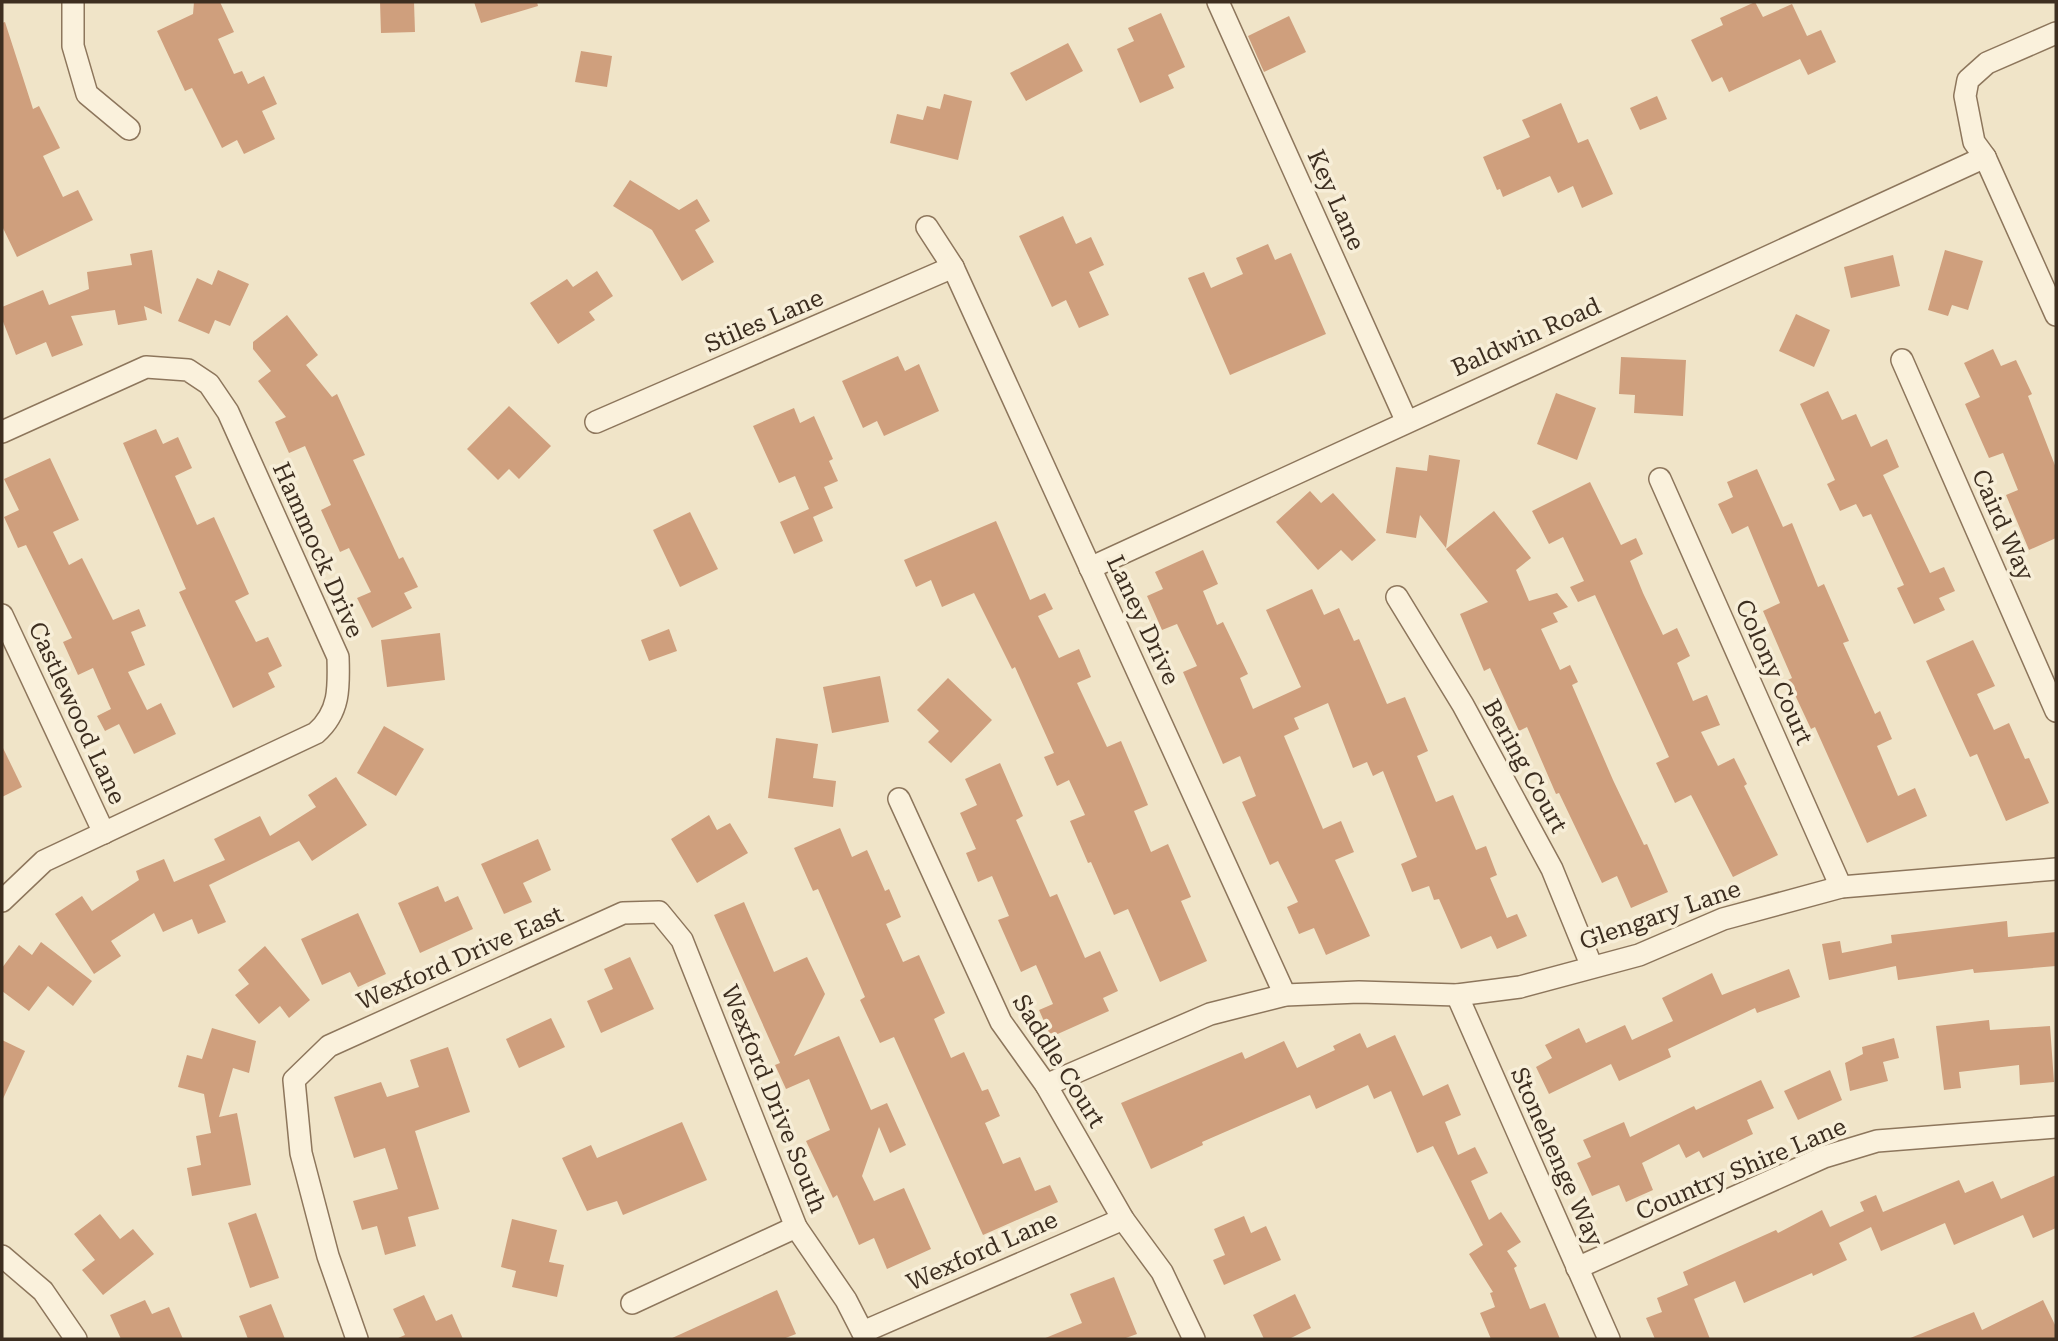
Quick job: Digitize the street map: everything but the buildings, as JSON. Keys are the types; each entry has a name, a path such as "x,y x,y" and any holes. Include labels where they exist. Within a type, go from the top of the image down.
{"street":[{"path":"73,2 73,47 87,94 129,129"},
{"name":"Key Lane","path":"1218,2 1406,421"},
{"path":"2056,33 1987,62 1968,80 1965,96 1974,142 1985,157 2056,316"},
{"name":"Baldwin Road","path":"1090,568 1985,157"},
{"name":"Laney Drive","path":"927,227 953,267 1285,995"},
{"name":"Stiles Lane","path":"596,422 953,267"},
{"name":"Caird Way","path":"1902,360 2056,711"},
{"name":"Hammock Drive","path":"2,432 146,368 188,370 209,384 228,412 338,657 339,688 333,712 316,733 44,861 2,901"},
{"name":"Colony Court","path":"1660,479 1840,887"},
{"name":"Bering Court","path":"1397,597 1462,705 1552,869 1592,967"},
{"name":"Castlewood Lane","path":"2,615 104,833"},
{"name":"Saddle Court","path":"899,799 1001,1023 1046,1085 1123,1219 1162,1272 1194,1339"},
{"name":"Glengary Lane","path":"1046,1085 1210,1014 1285,995 1359,992 1457,995 1520,987 1639,955 1723,919 1840,887 2056,869"},
{"name":"Wexford Drive East","path":"357,1339 328,1256 301,1153 294,1080 329,1046 623,913 660,912"},
{"name":"Wexford Drive South","path":"660,912 682,940 796,1227 846,1300 864,1336"},
{"name":"Stonehenge Way","path":"1457,995 1609,1339"},
{"name":"Country Shire Lane","path":"1577,1268 1824,1157 1863,1145 1877,1141 2056,1127"},
{"name":"Wexford Lane","path":"864,1336 1123,1219"},
{"path":"632,1303 796,1227"},
{"path":"2,1256 43,1291 76,1339"}]}
